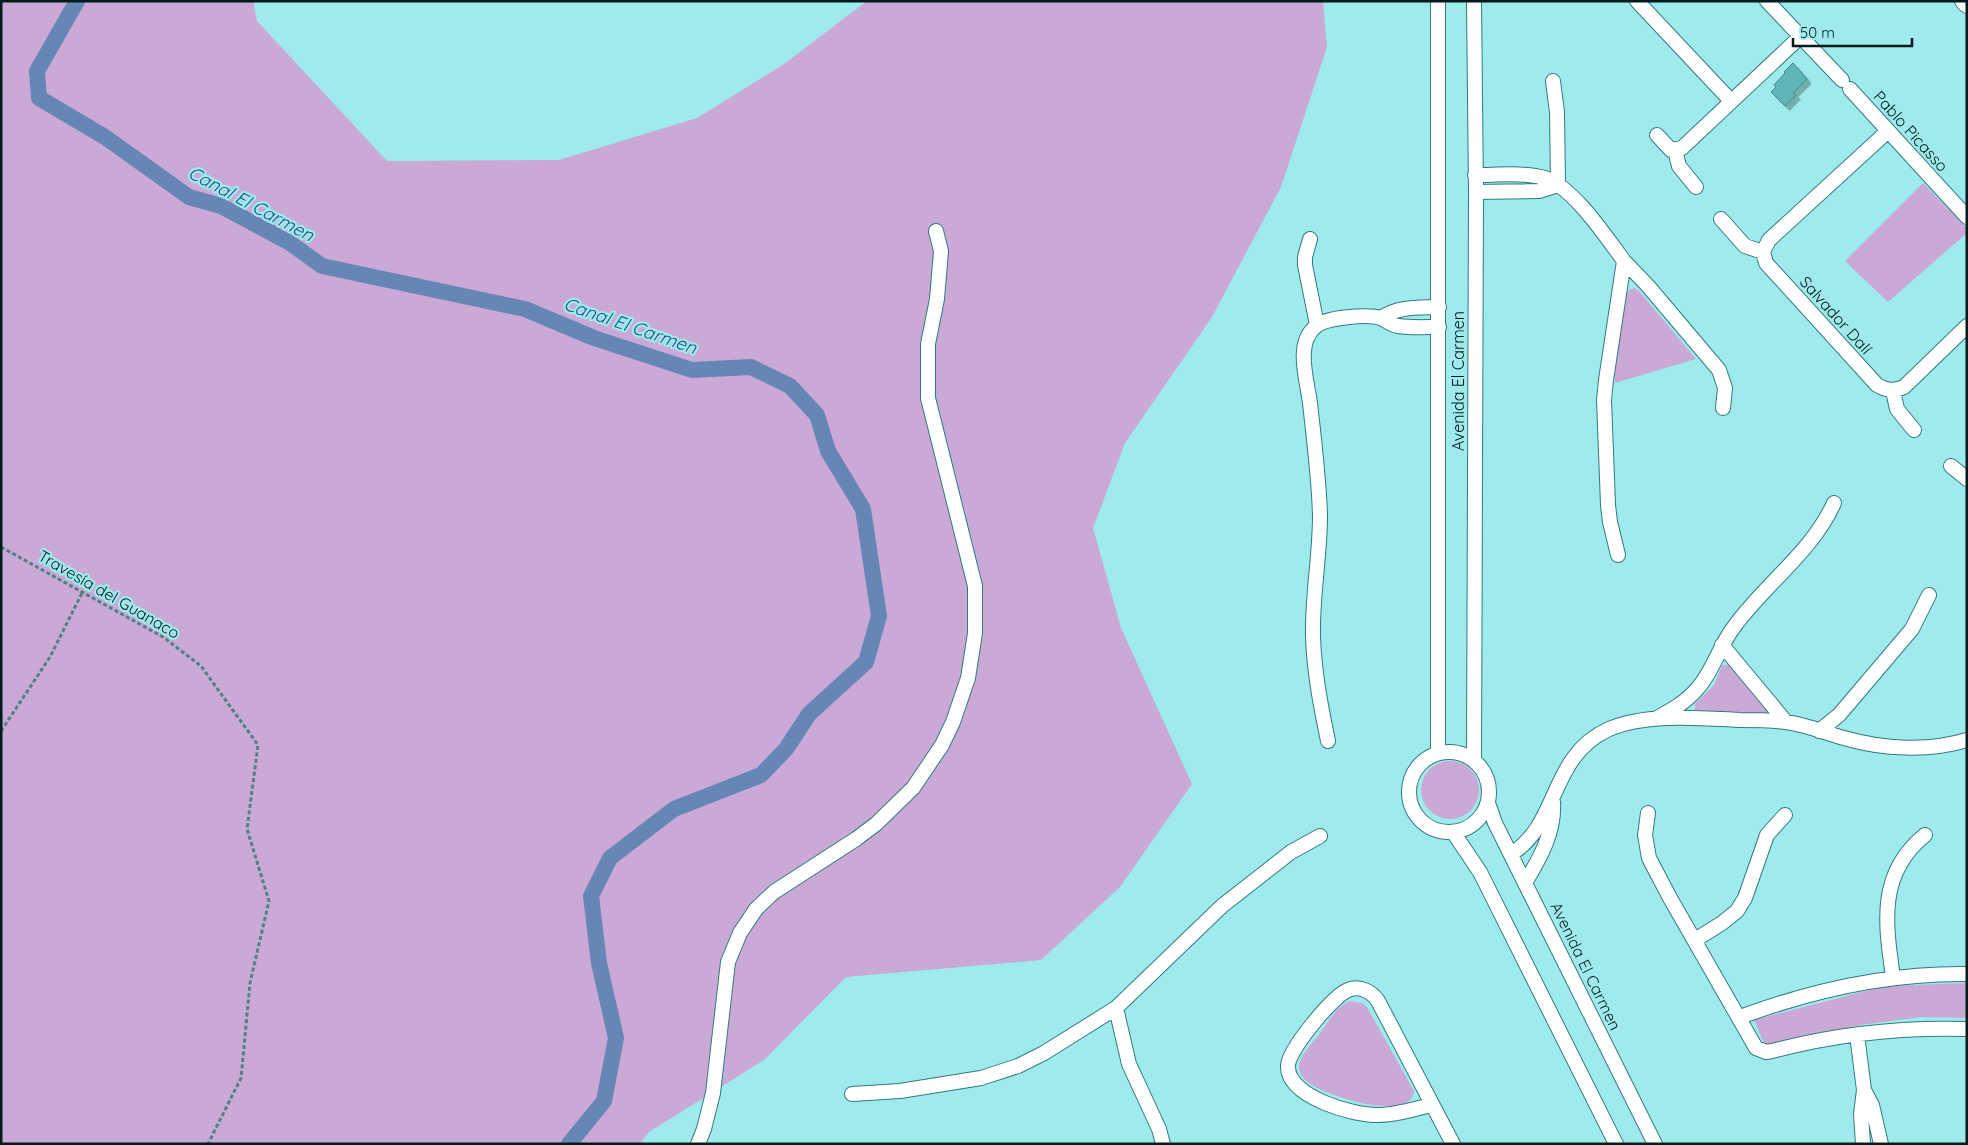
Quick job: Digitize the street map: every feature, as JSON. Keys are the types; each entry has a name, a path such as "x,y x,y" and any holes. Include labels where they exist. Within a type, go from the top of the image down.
{"street":[{"name":"Avenida El Carmen","path":"1438,1 1438,753"},
{"name":"Avenida El Carmen","path":"1474,1 1476,175 1474,760"},
{"path":"1637,1 1731,101"},
{"name":"Pablo Picasso","path":"1767,1 1965,213"},
{"path":"1963,1 1967,5"},
{"path":"1656,135 1668,148 1675,150 1682,148 1800,37"},
{"path":"1553,81 1557,112 1558,185"},
{"path":"1721,219 1745,246 1763,252 1769,240 1888,131"},
{"path":"1675,150 1679,166 1696,187"},
{"path":"1476,175 1537,177 1558,185 1585,211 1624,260 1719,370 1725,388 1723,408"},
{"path":"1476,192 1539,191 1558,185"},
{"path":"698,1144 707,1120 713,1093 728,962 740,932 756,909 774,892 856,839 876,824 913,788 942,745 956,715 968,678 975,633 975,586 928,398 928,344 937,299 940,251 936,232"},
{"path":"1310,239 1305,257 1305,265 1317,325"},
{"name":"Salvador Dalí","path":"1763,252 1766,263 1877,385 1893,391"},
{"path":"1618,555 1613,539 1608,505 1604,400 1624,260"},
{"path":"1381,318 1397,310 1439,307"},
{"path":"1328,741 1317,681 1313,637 1319,542 1319,498 1304,358 1306,341 1317,325 1326,320 1350,317 1381,318 1391,325 1399,327 1439,327"},
{"path":"1914,430 1897,409 1893,391 1904,387 1967,326"},
{"path":"1951,466 1967,479"},
{"path":"1654,720 1680,704 1699,688 1722,645 1743,615 1811,540 1834,503"},
{"path":"1819,732 1839,714 1912,629 1929,595"},
{"path":"1722,645 1786,722"},
{"path":"1511,854 1523,846 1532,835 1568,765 1589,743 1608,730 1620,726 1654,720 1707,718 1786,722 1846,739 1889,746 1939,747 1967,740"},
{"path":"1457,752 1474,760 1486,777 1489,790 1488,803 1482,815 1472,825 1453,832 1438,830 1425,824 1415,813 1409,799 1409,784 1415,770 1425,759 1438,753 1457,752"},
{"path":"1526,883 1538,861 1550,831 1553,821 1552,799"},
{"name":"Avenida El Carmen","path":"1488,803 1495,823 1655,1144"},
{"path":"1648,813 1645,835 1649,858 1670,898 1740,1017 1753,1044 1760,1050 1766,1052 1817,1041 1908,1029 1967,1028"},
{"path":"1695,940 1737,911 1745,898 1750,878 1767,835 1785,815"},
{"path":"1453,832 1480,872 1616,1144"},
{"path":"1893,977 1887,920 1889,891 1896,870 1903,858 1926,835"},
{"path":"852,1094 900,1092 964,1081 1000,1072 1044,1053 1116,1008 1222,906 1291,852 1320,836"},
{"path":"1740,1017 1818,992 1893,977 1967,974"},
{"path":"1431,1106 1378,1115 1349,1111 1313,1098 1298,1087 1290,1077 1289,1060 1304,1036 1341,995 1354,988 1365,990 1375,996 1378,1001 1431,1106 1453,1144"},
{"path":"1116,1008 1129,1064 1159,1129 1163,1144"},
{"path":"1857,1035 1864,1090 1861,1114 1863,1144"},
{"path":"1864,1090 1872,1105 1881,1144"}],"path":[{"name":"Travesía del Guanaco","path":"1,547 163,637 201,666 258,745 248,829 269,901 250,983 241,1078 208,1144"},
{"path":"1,731 50,657 82,593"}],"shaded area":[{"path":"1,1 253,1 257,21 387,161 559,160 697,118 784,64 867,1 1323,1 1327,47 1281,187 1212,317 1125,443 1093,528 1121,628 1192,784 1120,887 1041,960 846,977 764,1060 649,1132 640,1144 1,1144"},
{"path":"1923,183 1967,228 1967,233 1888,302 1845,261"},
{"path":"1634,288 1639,291 1696,359 1615,383 1614,369 1627,293"},
{"path":"1729,664 1772,713 1768,716 1695,710 1695,704 1714,685 1722,666"},
{"path":"1444,761 1456,761 1466,765 1475,774 1479,796 1471,811 1456,819 1444,819 1434,815 1425,806 1421,796 1421,784 1425,774 1434,765"},
{"path":"1967,983 1967,1018 1921,1017 1860,1025 1765,1046 1754,1020 1885,986"},
{"path":"1350,1001 1362,1003 1367,1007 1414,1091 1409,1101 1399,1105 1365,1104 1330,1094 1306,1081 1302,1075 1299,1066 1304,1054 1340,1007"}],"building":[{"path":"1793,63 1807,79 1793,93 1796,95 1785,106 1771,92 1776,87 1774,85"}],"waterway":[{"name":"Canal El Carmen","path":"77,1 37,71 39,98 105,137 189,197 221,206 290,243 322,266 525,309 594,338 692,370 751,367 790,386 817,415 828,451 863,509 879,616 866,662 809,714 786,749 761,775 674,809 610,858 591,896 599,963 616,1038 604,1101 569,1144"}]}
